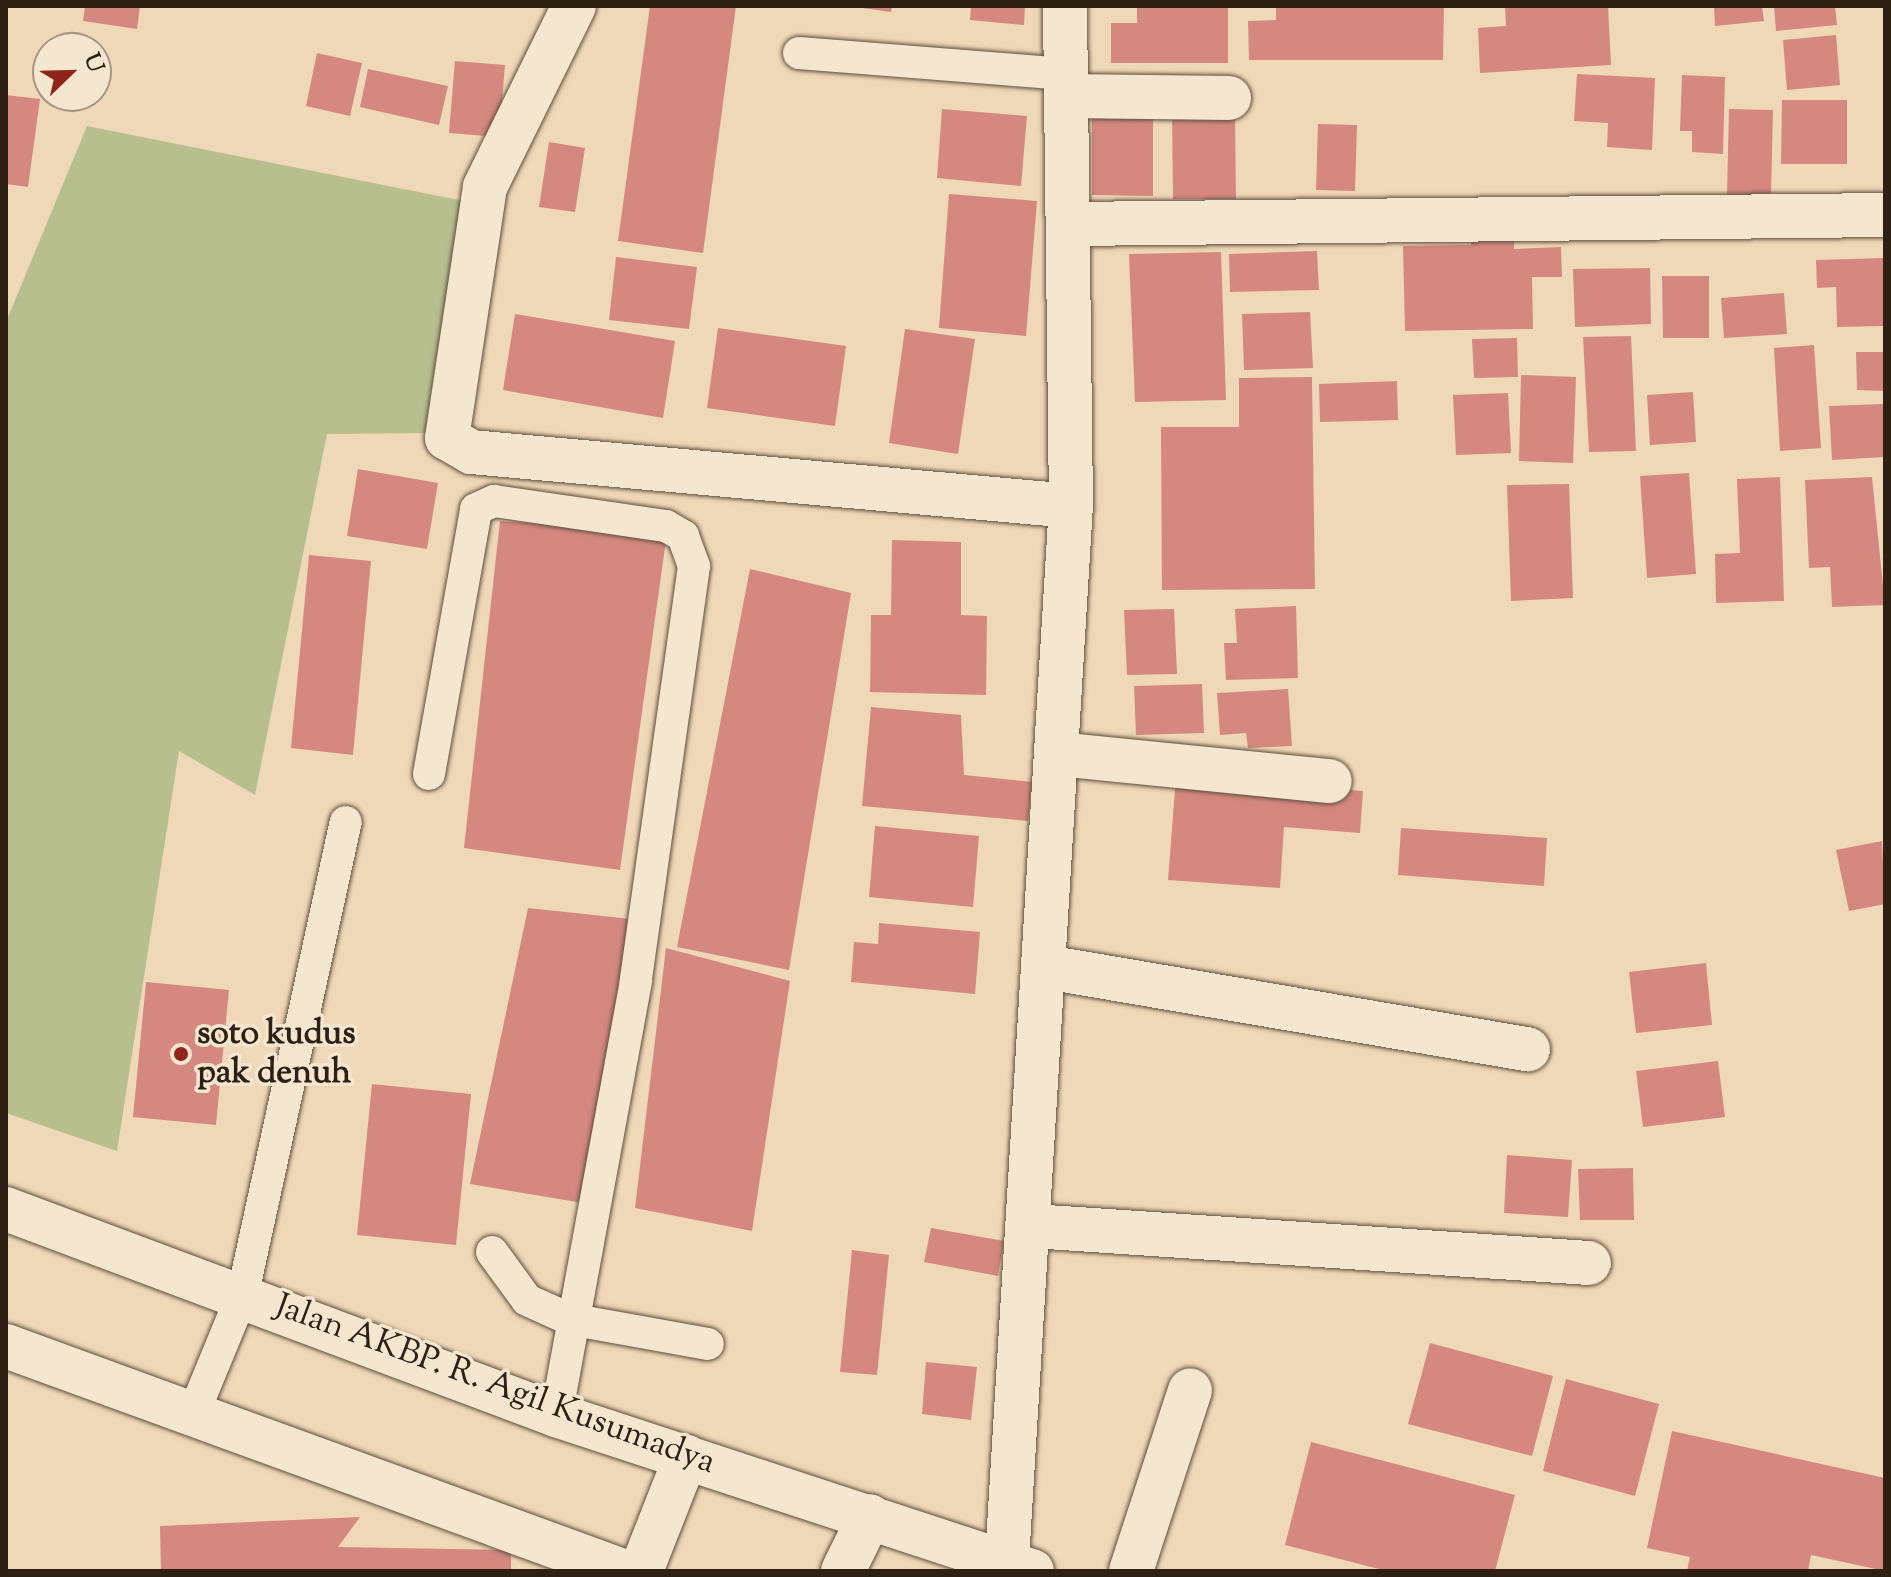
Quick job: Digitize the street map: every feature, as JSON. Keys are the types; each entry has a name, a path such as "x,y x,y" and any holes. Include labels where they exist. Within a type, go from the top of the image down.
{"street":[{"path":"574,6 485,187 447,438 471,452 1071,506"},
{"path":"1019,1566 1032,1226 1062,970 1058,754 1071,506 1065,6"},
{"path":"1066,85 1229,98"},
{"path":"1070,224 1885,215"},
{"path":"1058,754 1330,781"},
{"path":"1062,970 1528,1049"},
{"name":"Jalan AKBP. R. Agil Kusumadya","path":"6,1209 243,1293 556,1415 1019,1566"},
{"path":"1032,1226 1589,1263"},
{"path":"6,1346 194,1412 623,1571"},
{"path":"1131,1571 1190,1390"},
{"path":"641,1571 686,1457"},
{"path":"843,1571 870,1516"}],"lane":[{"path":"799,53 1066,85"},
{"path":"429,774 476,509 494,501 666,526 683,536 694,566 636,981 569,1319 556,1415"},
{"path":"194,1412 243,1293 346,822"},
{"path":"492,1252 527,1300 569,1319 708,1344"}],"green space":[{"path":"87,126 474,203 434,433 327,434 255,795 179,751 117,1151 6,1113 6,322"}],"building":[{"path":"85,6 140,6 137,29 83,21"},
{"path":"650,6 736,6 703,253 618,241"},
{"path":"848,6 892,6 891,12"},
{"path":"971,6 1025,6 1024,25 970,20"},
{"path":"1137,6 1228,6 1228,63 1111,63 1111,23 1137,23"},
{"path":"1276,6 1444,6 1443,60 1249,60 1248,21 1276,20"},
{"path":"1505,6 1608,6 1611,65 1480,73 1478,28 1506,26"},
{"path":"1714,6 1762,6 1764,21 1715,26"},
{"path":"1774,6 1835,6 1837,25 1776,31"},
{"path":"1836,35 1840,85 1787,90 1783,40"},
{"path":"317,53 362,63 350,116 306,106"},
{"path":"455,61 505,65 499,137 449,133"},
{"path":"368,69 448,86 439,125 360,107"},
{"path":"1577,74 1655,78 1652,150 1607,147 1608,123 1574,121"},
{"path":"1682,75 1725,77 1723,154 1692,152 1692,131 1680,131"},
{"path":"6,95 32,98 32,112 38,112 28,187 6,184"},
{"path":"1782,100 1847,100 1847,164 1781,164"},
{"path":"942,109 1027,116 1021,186 937,178"},
{"path":"1729,109 1773,110 1771,196 1727,195"},
{"path":"1235,113 1236,199 1173,199 1172,114"},
{"path":"1092,118 1153,119 1153,196 1092,195"},
{"path":"1318,124 1357,125 1355,191 1316,190"},
{"path":"549,142 585,148 575,212 539,207"},
{"path":"949,194 1037,201 1026,336 939,328"},
{"path":"1514,233 1514,249 1561,247 1562,277 1532,277 1533,329 1405,331 1403,246 1471,245 1472,234"},
{"path":"1317,251 1319,290 1230,292 1229,254"},
{"path":"1221,252 1226,400 1135,402 1129,254"},
{"path":"616,257 697,267 689,329 609,320"},
{"path":"1885,258 1885,326 1837,327 1836,287 1817,288 1816,260"},
{"path":"1650,268 1651,324 1575,327 1573,269"},
{"path":"1662,276 1709,276 1709,338 1663,338"},
{"path":"1784,293 1787,334 1724,338 1721,298"},
{"path":"1310,312 1313,368 1244,370 1242,314"},
{"path":"515,314 675,341 663,418 503,390"},
{"path":"718,328 846,346 835,426 707,408"},
{"path":"905,329 975,339 958,454 889,443"},
{"path":"1631,336 1636,451 1589,452 1583,337"},
{"path":"1517,338 1518,377 1474,378 1472,339"},
{"path":"1814,345 1821,448 1780,451 1774,348"},
{"path":"1856,352 1885,352 1885,391 1857,390"},
{"path":"1521,375 1576,377 1573,463 1519,461"},
{"path":"1312,377 1315,589 1162,590 1161,427 1239,427 1239,378"},
{"path":"1397,381 1398,420 1320,422 1319,384"},
{"path":"1693,392 1696,442 1650,445 1647,395"},
{"path":"1508,393 1511,453 1456,455 1453,395"},
{"path":"1883,404 1885,457 1832,460 1829,406"},
{"path":"358,469 438,483 427,549 347,536"},
{"path":"1689,473 1696,574 1647,578 1640,476"},
{"path":"1780,477 1784,601 1716,603 1715,554 1740,553 1737,479"},
{"path":"1872,477 1885,605 1832,607 1830,567 1809,568 1805,480"},
{"path":"1569,484 1573,598 1511,601 1507,485"},
{"path":"500,521 667,533 620,870 464,848"},
{"path":"892,540 961,542 961,615 987,616 986,695 870,692 871,615 891,615"},
{"path":"309,555 371,561 353,755 291,748"},
{"path":"750,569 851,593 789,970 677,947"},
{"path":"1296,606 1298,678 1226,680 1224,643 1237,643 1235,609"},
{"path":"1174,609 1177,674 1127,675 1124,610"},
{"path":"1202,684 1204,733 1136,735 1134,686"},
{"path":"1288,689 1292,746 1248,748 1246,733 1220,735 1217,693"},
{"path":"871,707 961,715 964,775 1032,782 1028,821 862,806"},
{"path":"1176,776 1363,791 1360,833 1284,827 1280,888 1168,880"},
{"path":"875,826 979,836 973,907 869,897"},
{"path":"1401,828 1547,838 1544,886 1398,875"},
{"path":"1882,841 1885,904 1849,911 1836,850"},
{"path":"528,908 631,919 583,1203 470,1184"},
{"path":"879,923 980,932 975,994 851,982 854,942 878,944"},
{"path":"666,948 790,981 752,1231 635,1208"},
{"path":"1706,963 1712,1025 1636,1033 1629,972"},
{"name":"soto kudus pak denuh","path":"146,982 229,990 216,1125 133,1117"},
{"path":"1718,1061 1725,1117 1643,1127 1636,1071"},
{"path":"372,1084 471,1094 456,1245 357,1235"},
{"path":"1507,1155 1572,1160 1568,1217 1504,1213"},
{"path":"1633,1168 1634,1220 1580,1220 1578,1169"},
{"path":"931,1228 1004,1241 998,1276 924,1262"},
{"path":"852,1250 889,1255 877,1375 840,1372"},
{"path":"1430,1343 1553,1376 1532,1456 1408,1424"},
{"path":"926,1362 977,1367 971,1420 922,1414"},
{"path":"1566,1379 1659,1404 1635,1496 1543,1471"},
{"path":"1672,1431 1885,1478 1885,1571 1811,1555 1808,1571 1687,1571 1690,1557 1647,1548"},
{"path":"1311,1442 1515,1495 1495,1571 1387,1571 1285,1545"},
{"path":"360,1517 338,1547 511,1550 511,1571 161,1571 160,1526"}],"place":[{"name":"soto kudus pak denuh","path":"181,1054"}]}
